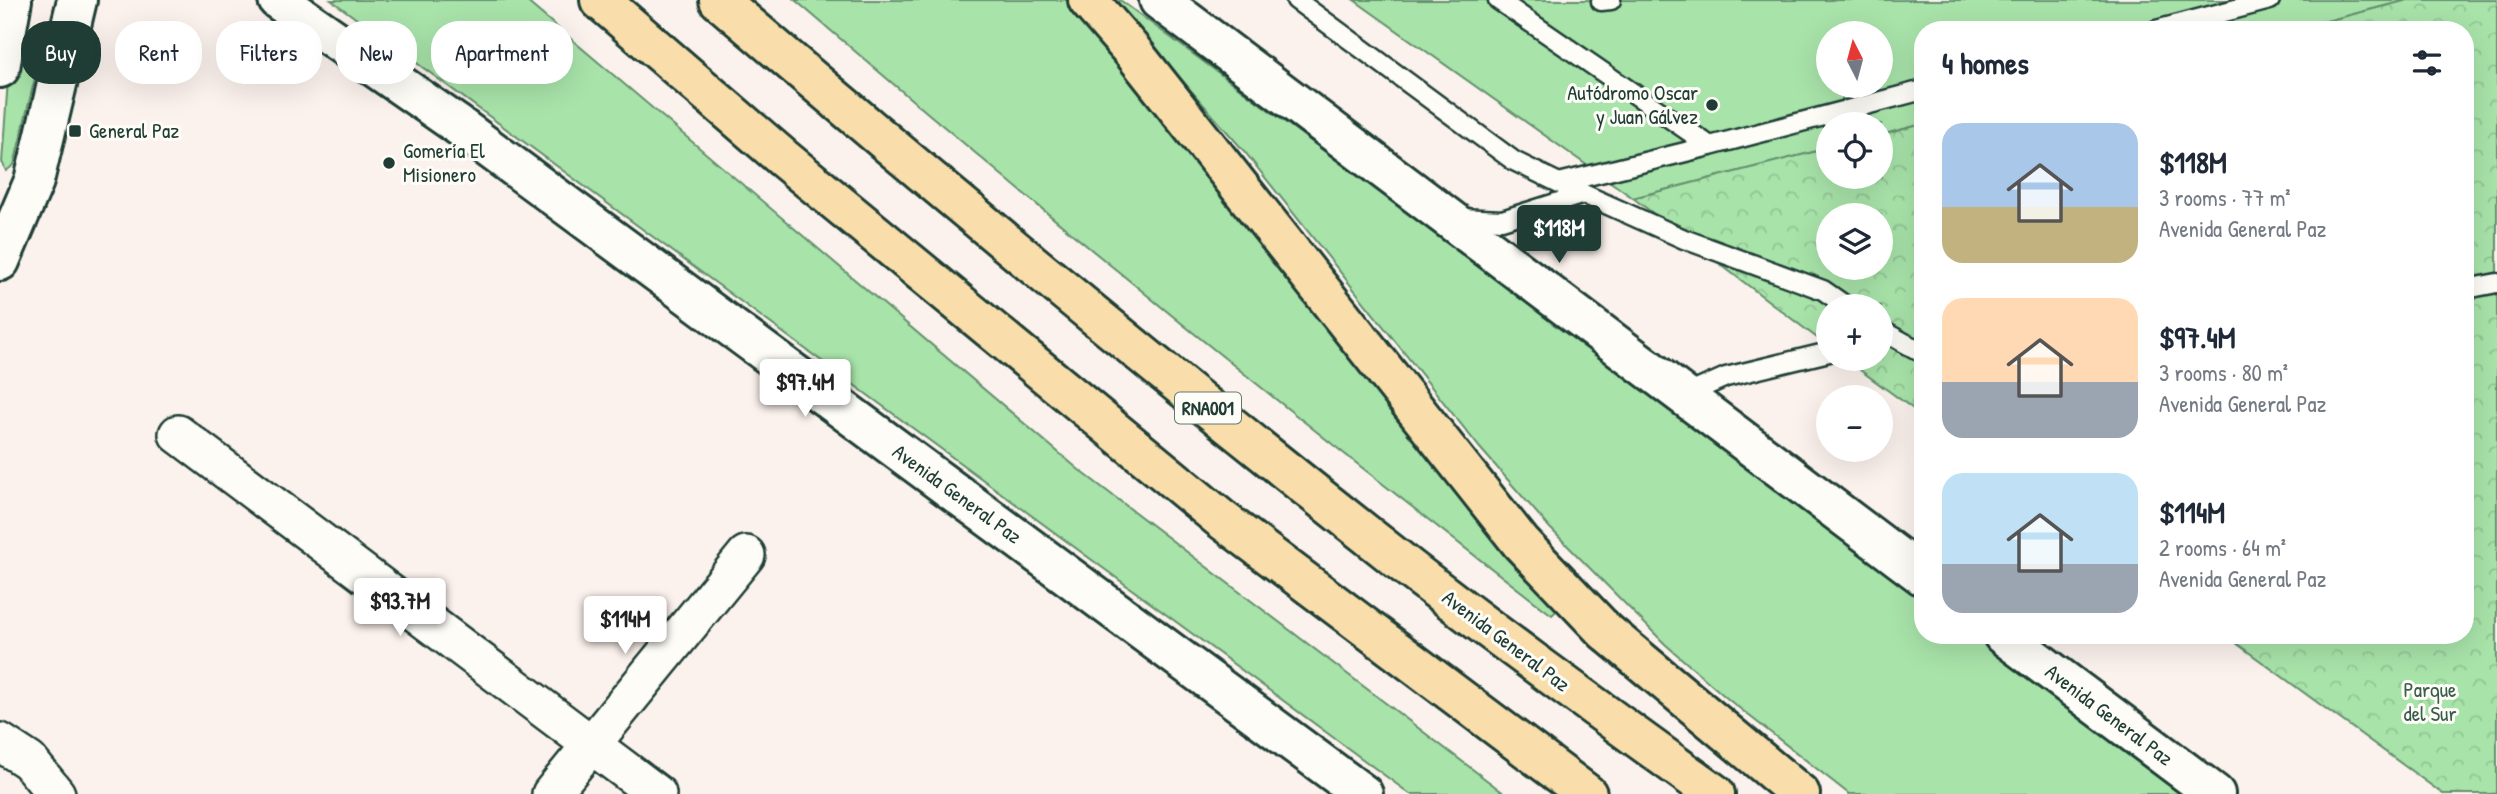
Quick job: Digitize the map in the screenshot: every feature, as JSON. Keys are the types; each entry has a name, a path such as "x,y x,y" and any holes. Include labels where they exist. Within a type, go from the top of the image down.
{"highway":[{"path":"600,0 783,158 1220,518 1587,794"},
{"name":"Avenida General Paz","path":"719,0 866,126 1164,372 1393,555 1715,794"},
{"path":"1088,0 1133,52 1521,543 1605,631 1800,794"}],"street":[{"path":"0,68 12,0"},
{"path":"0,261 34,181 76,0"},
{"name":"Avenida General Paz","path":"278,0 455,123 1363,794"},
{"path":"1159,0 1914,569"},
{"path":"178,434 657,794"},
{"path":"551,794 589,744 746,555"},
{"name":"Avenida General Paz","path":"2015,644 2216,794"},
{"path":"0,742 29,761 56,794"}],"lane":[{"path":"1296,0 1514,161 1581,195 1684,239 1829,294"},
{"path":"1498,0 1710,145"},
{"path":"2190,21 2270,0"},
{"path":"1559,183 1914,92"},
{"path":"1446,217 1502,220 1581,195"},
{"path":"2474,287 2497,283"},
{"path":"1893,339 1914,349"},
{"path":"1683,396 1726,377 1816,355"}],"green space":[{"path":"331,0 525,0 550,21 431,21 431,74 417,63 417,21 360,21"},
{"path":"795,0 1069,0 1125,57 1564,604 1552,615 1359,466 1075,236"},
{"path":"1120,0 1914,587 1914,644 1990,644 2193,794 1849,794 1729,700 1665,644 1550,528 1480,448 1244,151 1116,5"},
{"name":"Autódromo Oscar y Juan Gálvez","path":"1354,0 2408,0 2327,21 1914,21 1914,126 1893,132 1893,112 1816,112 1816,151 1633,198"},
{"name":"Parque del Sur","path":"2408,0 2497,0 2497,794 2443,794 2237,644 2474,644 2474,21 2327,21"},
{"path":"573,41 1078,469 1505,794 1410,794 445,84 573,84"},
{"path":"21,42 21,84 33,84 14,165 6,171 2,162 9,66"},
{"path":"1914,126 1914,409 1893,394 1893,385 1881,385 1861,371 1893,371 1893,294 1816,294 1816,337 1633,198 1816,151 1816,189 1893,189 1893,132"}],"place":[{"name":"Autódromo Oscar y Juan Gálvez","path":"1712,105"},
{"name":"General Paz","path":"75,131"},
{"name":"Gomería El Misionero","path":"389,163"}]}
